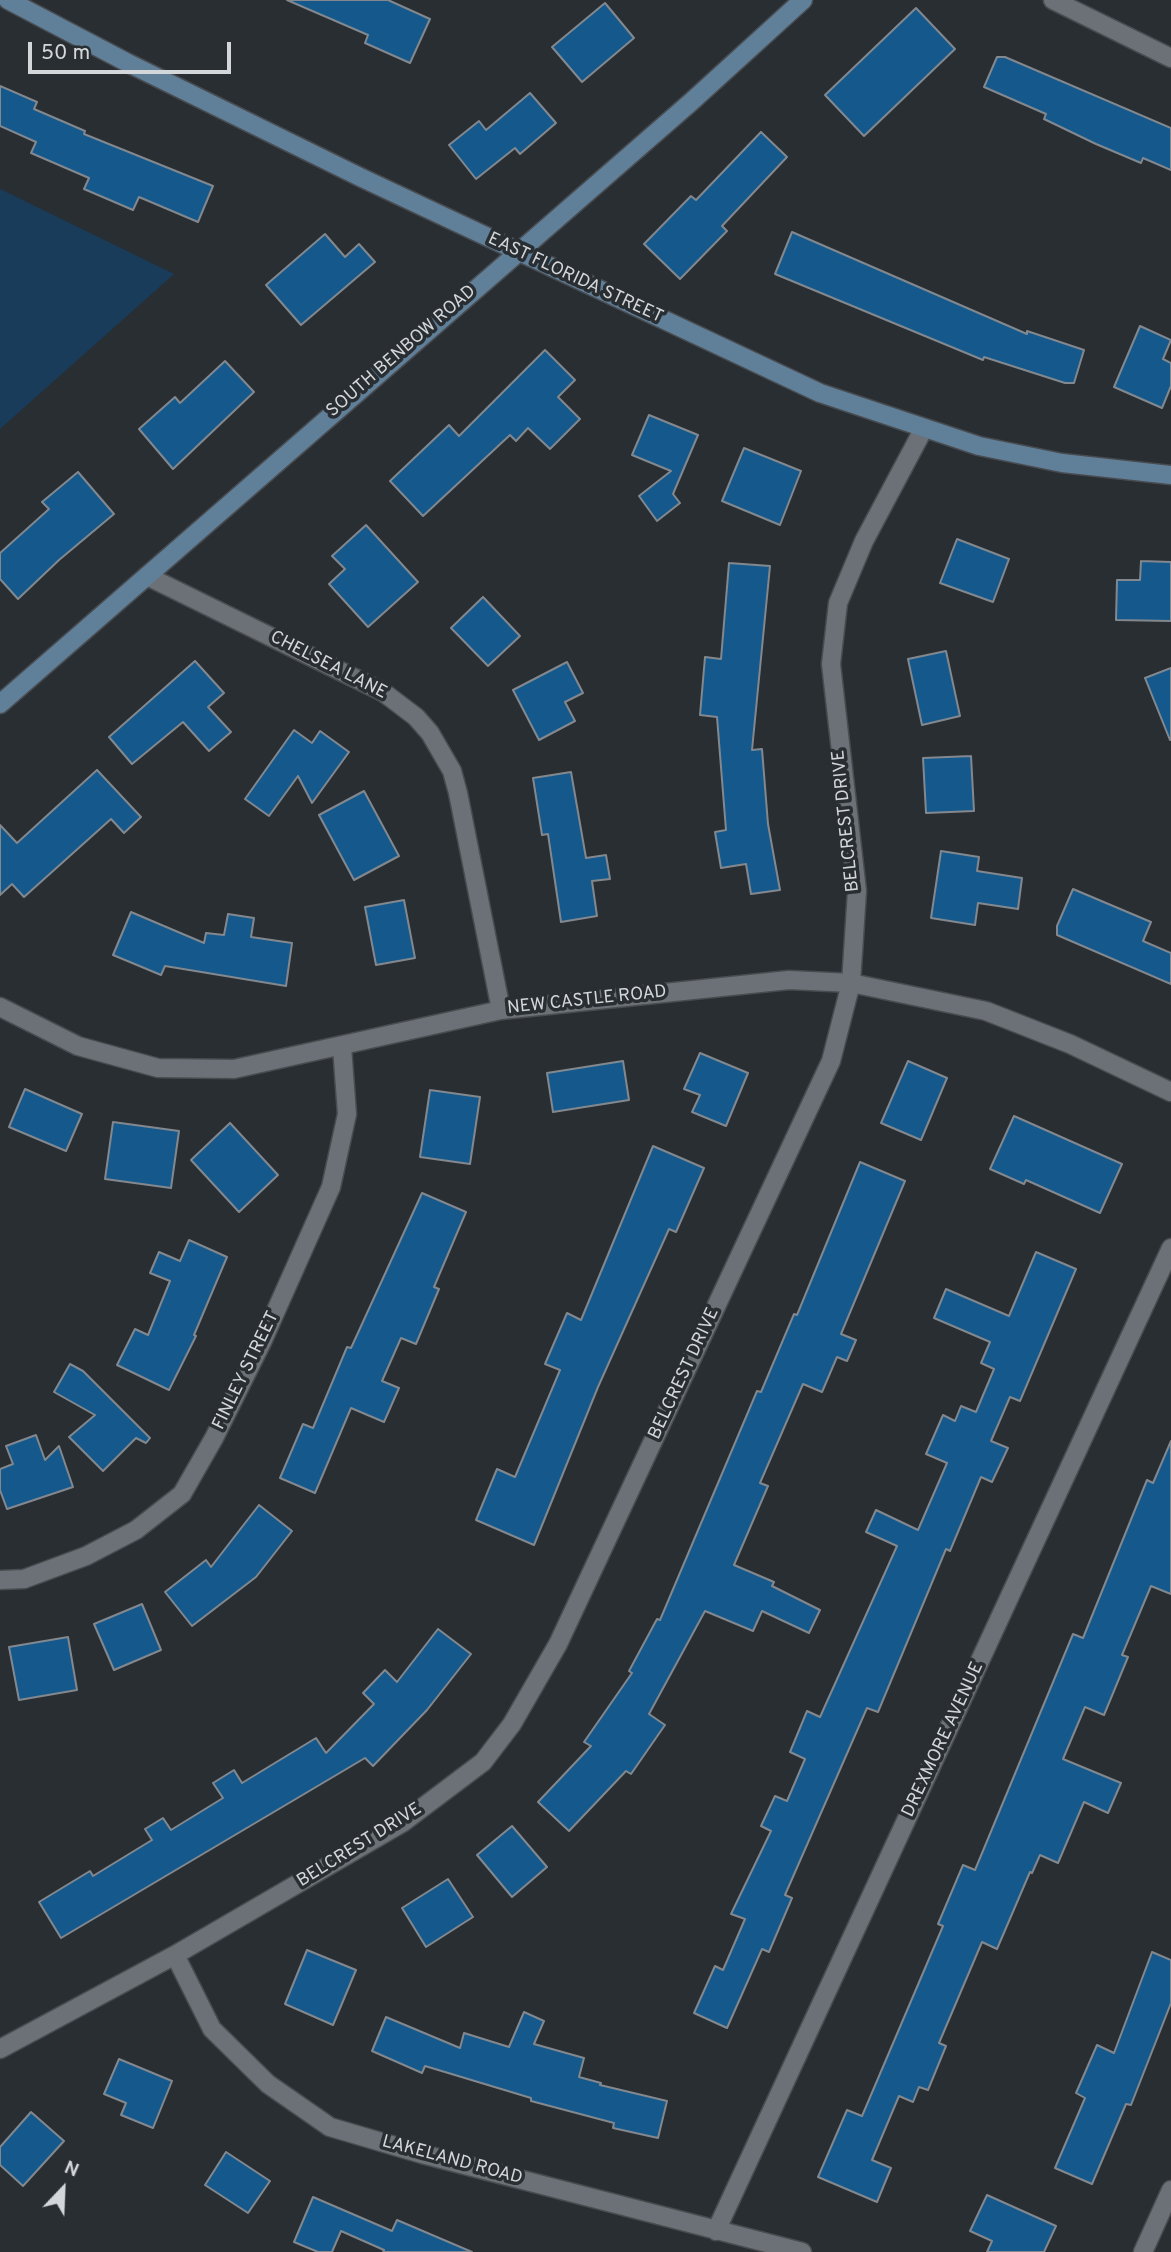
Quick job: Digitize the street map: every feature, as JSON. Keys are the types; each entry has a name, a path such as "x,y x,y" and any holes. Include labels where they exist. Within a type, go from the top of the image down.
{"main road":[{"name":"EAST FLORIDA STREET","path":"8,0 128,63 820,393 923,430 1062,463 1171,474"},
{"name":"SOUTH BENBOW ROAD","path":"0,704 803,0"}],"street":[{"path":"1053,0 1171,58"},
{"name":"BELCREST DRIVE","path":"0,2049 176,1955 402,1823 483,1762 512,1724 558,1644 831,1061 851,983 857,891 831,664 838,603 864,541 923,430"},
{"name":"CHELSEA LANE","path":"147,576 383,692 416,717 430,733 452,771 458,793 501,1010"},
{"name":"NEW CASTLE ROAD","path":"0,1007 78,1045 158,1068 234,1069 501,1010 789,980 851,983 920,995 986,1011 1070,1044 1171,1092"},
{"name":"FINLEY STREET","path":"0,1580 24,1579 86,1556 136,1530 182,1494 214,1438 262,1342 331,1187 347,1114 342,1046"},
{"name":"DREXMORE AVENUE","path":"716,2231 1171,1248"},
{"name":"LAKELAND ROAD","path":"176,1955 212,2029 268,2084 330,2127 802,2252"},
{"path":"1143,2252 1171,2190"}],"shaded area":[{"path":"0,189 174,274 0,429"}],"building":[{"path":"287,0 388,0 430,19 410,63 365,43 368,35"},
{"path":"605,3 634,38 582,82 552,47"},
{"path":"916,8 955,49 864,136 825,95"},
{"path":"997,57 1005,57 1171,128 1171,170 1143,158 1141,163 1096,144 1044,119 1046,114 984,87"},
{"path":"0,86 37,102 34,109 85,131 84,134 213,186 198,222 139,197 133,210 84,189 89,178 31,153 36,142 0,126"},
{"path":"530,93 556,123 520,154 515,148 476,179 449,145 479,121 486,130"},
{"path":"761,132 787,157 722,226 727,231 680,279 644,244 691,196 696,200"},
{"path":"792,232 1027,334 1027,331 1084,350 1074,383 1065,383 984,357 983,360 775,274"},
{"path":"325,234 345,257 359,244 375,262 301,325 266,285"},
{"path":"1140,326 1171,340 1163,359 1171,363 1171,386 1162,408 1114,387"},
{"path":"545,350 575,380 558,397 580,419 550,449 528,428 516,441 510,435 423,516 390,481 449,425 459,436"},
{"path":"225,361 254,392 173,469 139,429 175,397 180,403"},
{"path":"649,415 698,435 673,494 680,503 657,521 639,496 671,471 632,455"},
{"path":"744,448 801,471 780,525 722,501"},
{"path":"78,472 114,514 18,599 0,579 0,553 49,509 42,502"},
{"path":"366,525 418,582 368,627 329,584 345,569 332,556"},
{"path":"957,539 1009,559 993,602 940,583"},
{"path":"1141,561 1171,562 1171,621 1116,620 1117,580 1140,580"},
{"path":"729,563 770,566 752,750 762,749 768,824 780,890 751,894 746,864 721,868 715,832 726,830 717,717 700,715 705,657 721,659"},
{"path":"483,597 520,636 488,666 451,628"},
{"path":"946,651 960,716 922,725 908,659"},
{"path":"195,661 224,693 208,707 231,732 209,751 183,722 132,764 109,737"},
{"path":"567,662 583,693 565,702 575,721 539,740 513,690"},
{"path":"1171,668 1171,740 1170,740 1145,678"},
{"path":"294,730 312,743 320,731 349,752 312,803 298,776 269,816 245,799"},
{"path":"971,756 974,811 926,813 923,758"},
{"path":"97,770 141,817 124,833 111,819 24,897 12,884 0,895 0,825 17,843"},
{"path":"571,772 586,858 606,855 610,879 592,881 597,916 561,922 548,834 542,835 533,778"},
{"path":"364,791 399,856 354,880 319,815"},
{"path":"941,851 979,857 977,871 1022,878 1018,909 978,903 975,925 931,918"},
{"path":"1073,889 1151,922 1143,941 1171,953 1171,984 1057,935 1057,926"},
{"path":"404,900 415,958 376,965 365,907"},
{"path":"131,912 204,943 206,933 224,935 228,914 254,918 251,937 292,943 286,986 165,966 161,975 113,955"},
{"path":"700,1053 748,1073 726,1126 692,1112 700,1095 684,1089"},
{"path":"623,1061 629,1100 553,1112 547,1073"},
{"path":"908,1061 947,1078 921,1140 881,1123"},
{"path":"25,1089 82,1114 66,1151 9,1127"},
{"path":"430,1090 480,1097 470,1164 420,1157"},
{"path":"1014,1116 1122,1164 1100,1213 1026,1180 1024,1184 990,1169"},
{"path":"113,1122 179,1131 171,1188 105,1179"},
{"path":"230,1123 278,1175 239,1212 191,1160"},
{"path":"653,1146 704,1168 676,1232 669,1229 598,1387 534,1545 476,1520 497,1469 515,1477 560,1370 545,1364 567,1313 581,1320"},
{"path":"860,1162 905,1181 841,1334 856,1340 847,1361 837,1357 822,1392 803,1384 760,1483 768,1486 734,1565 774,1582 772,1586 820,1610 809,1633 762,1611 753,1631 705,1611 649,1714 665,1725 631,1774 626,1771 569,1831 538,1802 591,1746 584,1742 632,1673 629,1671 657,1619 660,1620 757,1391 761,1392 794,1314 797,1315"},
{"path":"422,1193 466,1212 434,1287 439,1289 416,1344 401,1338 382,1381 399,1388 384,1422 351,1408 315,1493 280,1478 303,1424 313,1428 347,1347 351,1348"},
{"path":"189,1240 227,1257 194,1335 196,1336 169,1390 117,1365 135,1329 148,1335 170,1281 150,1273 159,1252 180,1261"},
{"path":"1036,1252 1076,1269 1020,1401 1010,1397 991,1441 1008,1448 992,1482 981,1477 950,1551 946,1549 878,1712 867,1708 785,1895 792,1898 769,1952 762,1949 727,2028 694,2013 715,1966 723,1970 745,1919 731,1914 771,1831 761,1826 775,1796 787,1801 805,1759 790,1752 807,1711 820,1717 897,1546 866,1532 876,1510 918,1530 947,1463 926,1454 943,1415 955,1421 961,1406 976,1412 994,1369 981,1363 990,1342 934,1318 946,1289 1009,1316"},
{"path":"70,1364 83,1371 150,1438 146,1443 136,1438 103,1471 69,1437 95,1415 54,1392"},
{"path":"36,1435 45,1460 59,1446 73,1487 7,1509 0,1490 0,1469 13,1464 6,1446"},
{"path":"1171,1441 1171,1594 1151,1586 1122,1655 1128,1657 1104,1715 1085,1707 1063,1759 1121,1783 1108,1813 1084,1802 1058,1863 1040,1855 997,1949 982,1942 939,2043 946,2046 928,2090 919,2087 913,2102 899,2096 872,2160 891,2168 877,2202 818,2177 847,2110 862,2116 943,1926 938,1924 963,1865 975,1870 1073,1634 1083,1638 1147,1480 1153,1483"},
{"path":"259,1505 292,1531 256,1577 192,1626 165,1592 206,1560 211,1567"},
{"path":"142,1604 161,1650 114,1670 94,1624"},
{"path":"438,1629 471,1654 427,1710 373,1766 365,1758 61,1938 39,1902 90,1871 93,1876 152,1840 145,1829 163,1818 171,1830 223,1798 213,1783 234,1770 242,1783 316,1738 326,1753 374,1704 363,1693 385,1670 397,1682"},
{"path":"68,1637 77,1690 19,1700 9,1647"},
{"path":"512,1826 547,1867 512,1897 477,1855"},
{"path":"448,1879 473,1917 426,1947 402,1908"},
{"path":"307,1950 356,1970 333,2025 285,2004"},
{"path":"1152,1952 1171,1960 1171,2003 1131,2105 1126,2104 1092,2184 1055,2168 1085,2098 1076,2093 1097,2045 1114,2053"},
{"path":"524,2012 544,2021 534,2044 584,2058 579,2077 601,2083 600,2085 667,2101 658,2138 613,2128 614,2123 531,2101 531,2098 425,2066 422,2073 372,2051 386,2017 460,2048 464,2033 509,2047"},
{"path":"119,2059 172,2081 153,2128 121,2115 126,2103 104,2094"},
{"path":"31,2112 64,2141 23,2186 0,2165 0,2147"},
{"path":"226,2152 270,2181 248,2213 205,2185"},
{"path":"987,2195 1056,2226 1044,2252 987,2252 992,2241 970,2231"},
{"path":"313,2197 392,2231 397,2220 472,2252 383,2252 384,2250 341,2231 332,2252 318,2252 294,2242"}]}
